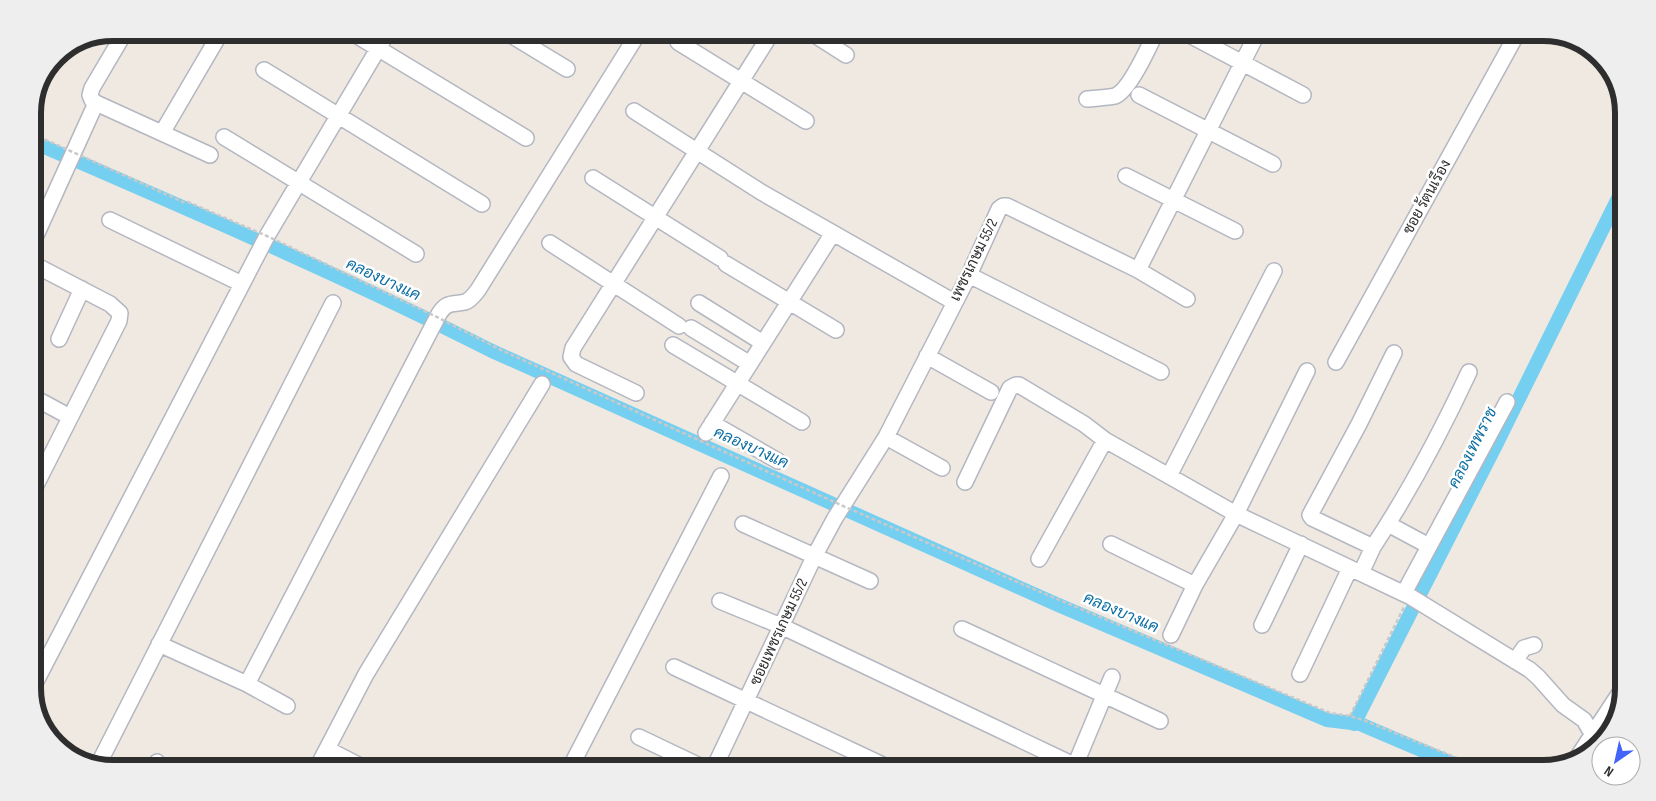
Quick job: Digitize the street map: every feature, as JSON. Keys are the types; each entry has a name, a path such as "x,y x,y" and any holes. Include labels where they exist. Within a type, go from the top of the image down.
{"street":[{"path":"120,41 92,88 90,95 92,100 210,154"},
{"path":"162,132 216,41"},
{"path":"365,41 526,138"},
{"path":"41,672 258,252 383,41"},
{"path":"521,41 567,69"},
{"path":"247,684 443,307 452,303 465,302 478,290 633,41"},
{"path":"636,393 576,364 571,357 573,348 766,41"},
{"path":"824,41 846,55"},
{"path":"1086,99 1116,95 1124,88 1134,74 1151,41"},
{"path":"1201,41 1303,95"},
{"path":"1138,270 1254,41"},
{"name":"ซอย ร้ตนเรึอง","path":"1336,362 1513,41"},
{"path":"678,42 806,121"},
{"path":"264,70 482,204"},
{"path":"1139,95 1273,164"},
{"path":"41,224 96,103"},
{"path":"634,111 761,192 954,302"},
{"path":"224,136 416,254"},
{"path":"1126,176 1235,231"},
{"path":"593,178 789,303 836,330"},
{"name":"เพชรเกษม 55/2","path":"842,507 886,437 969,275 999,209 1003,206 1007,206 1138,270 1187,299"},
{"path":"110,220 242,284"},
{"path":"778,461 709,428 833,233"},
{"path":"550,243 685,327 750,364"},
{"path":"41,268 110,304 120,312 119,321 41,475"},
{"path":"1169,476 1274,271"},
{"path":"969,275 1161,372"},
{"path":"58,339 82,289"},
{"path":"101,758 333,303"},
{"path":"699,303 764,343"},
{"path":"673,345 802,422"},
{"path":"1373,547 1312,518 1310,515 1394,354"},
{"path":"927,356 991,392"},
{"path":"1171,634 1195,585 1236,514 1307,371"},
{"path":"1300,674 1356,570 1388,524 1445,424 1469,372"},
{"path":"321,760 366,674 542,384"},
{"path":"965,482 1010,388 1016,385 1022,387 1084,424 1104,440 1236,514 1426,604 1538,677 1563,705 1584,720 1592,736"},
{"path":"41,401 70,417"},
{"path":"1408,595 1429,546 1507,402"},
{"path":"886,437 942,468"},
{"path":"1039,559 1104,440"},
{"path":"574,760 721,476"},
{"name":"ซอยเพชรเกษม 55/2","path":"718,760 815,555 842,507"},
{"path":"744,524 870,581"},
{"path":"1388,524 1429,546"},
{"path":"1111,544 1195,585"},
{"path":"1262,625 1300,544"},
{"path":"720,601 781,626 1060,760"},
{"path":"962,629 1160,721"},
{"path":"159,644 247,684 287,706"},
{"path":"1515,661 1524,648 1534,645"},
{"path":"674,667 872,760"},
{"path":"1080,760 1112,677"},
{"path":"1595,736 1610,710"},
{"path":"639,737 687,760"},
{"path":"327,749 348,760"}],"path":[{"path":"41,139 71,158 183,202 188,202 267,237 499,349 842,507 1330,713 1350,716 1462,760"},
{"path":"1350,716 1408,595"}],"waterway":[{"name":"คลองบางแค","path":"41,145 264,243 492,351 1056,604 1327,720 1360,724 1444,760"},
{"name":"คลองเทพราช","path":"1354,724 1497,443 1615,204"}]}
